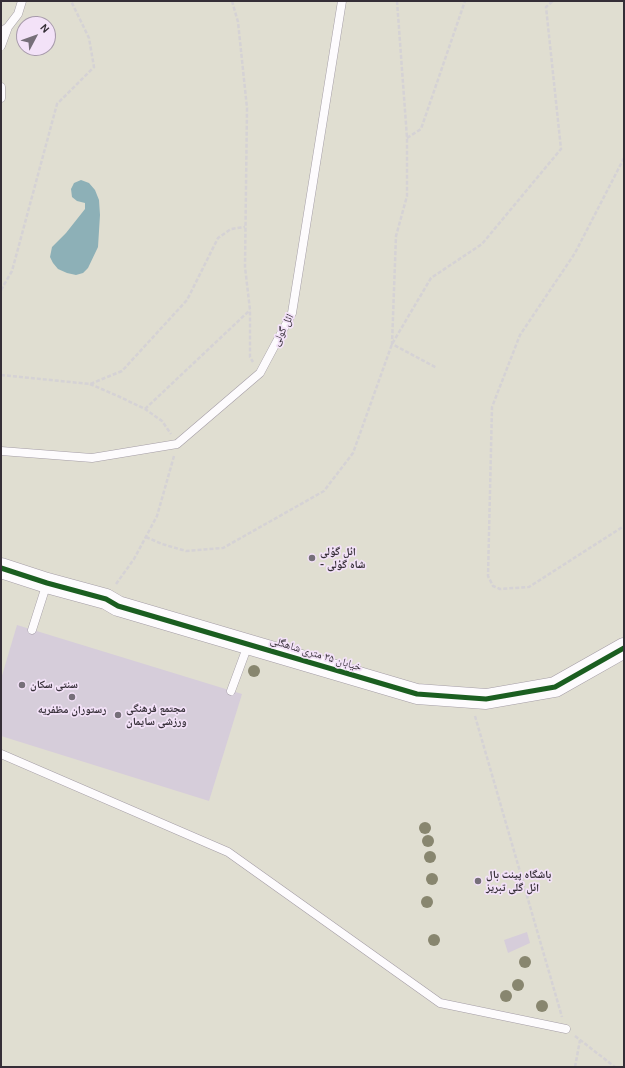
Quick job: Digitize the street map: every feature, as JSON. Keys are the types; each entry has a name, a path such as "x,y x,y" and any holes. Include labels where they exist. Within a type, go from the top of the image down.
{"street":[{"name":"خیابان ۳۵ متری شاهگلی","path":"1,568 47,583 106,599 118,606 417,694 486,699 556,687 624,648"}],"lane":[{"path":"1,46 4,29 18,14 22,1"},
{"name":"ائل گولی","path":"177,444 260,373 292,314 342,1"},
{"path":"1,87 1,98"},
{"path":"1,451 92,458 177,444"},
{"path":"32,630 47,583"},
{"path":"232,691 249,644"},
{"path":"1,754 228,852 440,1003 566,1029"}],"path":[{"path":"1,290 12,271 57,104 94,67 89,38 71,1"},
{"path":"232,1 238,22 247,108 245,267 250,310 250,357 260,373"},
{"path":"392,344 396,236 407,196 407,138 397,1"},
{"path":"407,138 420,128 465,1"},
{"path":"146,537 162,544 186,551 223,548 324,492 353,453 392,344 431,278 482,244 561,149 546,8 553,1"},
{"path":"624,158 575,253 520,335 492,407 488,576 492,586 500,589 529,587 624,526"},
{"path":"90,384 122,371 187,300 218,238 231,229 245,227"},
{"path":"144,409 250,310"},
{"path":"392,344 437,368"},
{"path":"1,375 90,384 144,409 162,421 177,444 157,516 134,559 106,599"},
{"path":"470,698 566,1029 615,1067"},
{"path":"575,1067 580,1040"}],"shaded area":[{"name":"ائل گؤلی - شاه گؤلی","path":"1,1 624,1 624,1067 1,1067"}],"water":[{"path":"81,180 89,183 95,190 99,200 100,215 98,247 88,268 83,273 76,275 58,269 50,257 52,247 66,233 85,209 85,203 77,201 72,197 71,189 74,183"}],"building":[{"name":"مجتمع فرهنگی ورزشی سایمان","path":"17,625 242,694 209,801 1,736 1,679"},
{"path":"527,932 530,943 508,953 504,940"}],"cycle path":[{"path":"1,568 47,583 106,599 118,606 417,694 486,699 555,687 624,648"}],"place":[{"name":"ائل گؤلی - شاه گؤلی","path":"312,558"},
{"name":"سنتی سکان","path":"22,685"},
{"name":"رستوران مظفریه","path":"72,697"},
{"name":"مجتمع فرهنگی ورزشی سایمان","path":"118,715"},
{"name":"باشگاه پینت بال ائل گلی تبریز","path":"478,881"}]}
